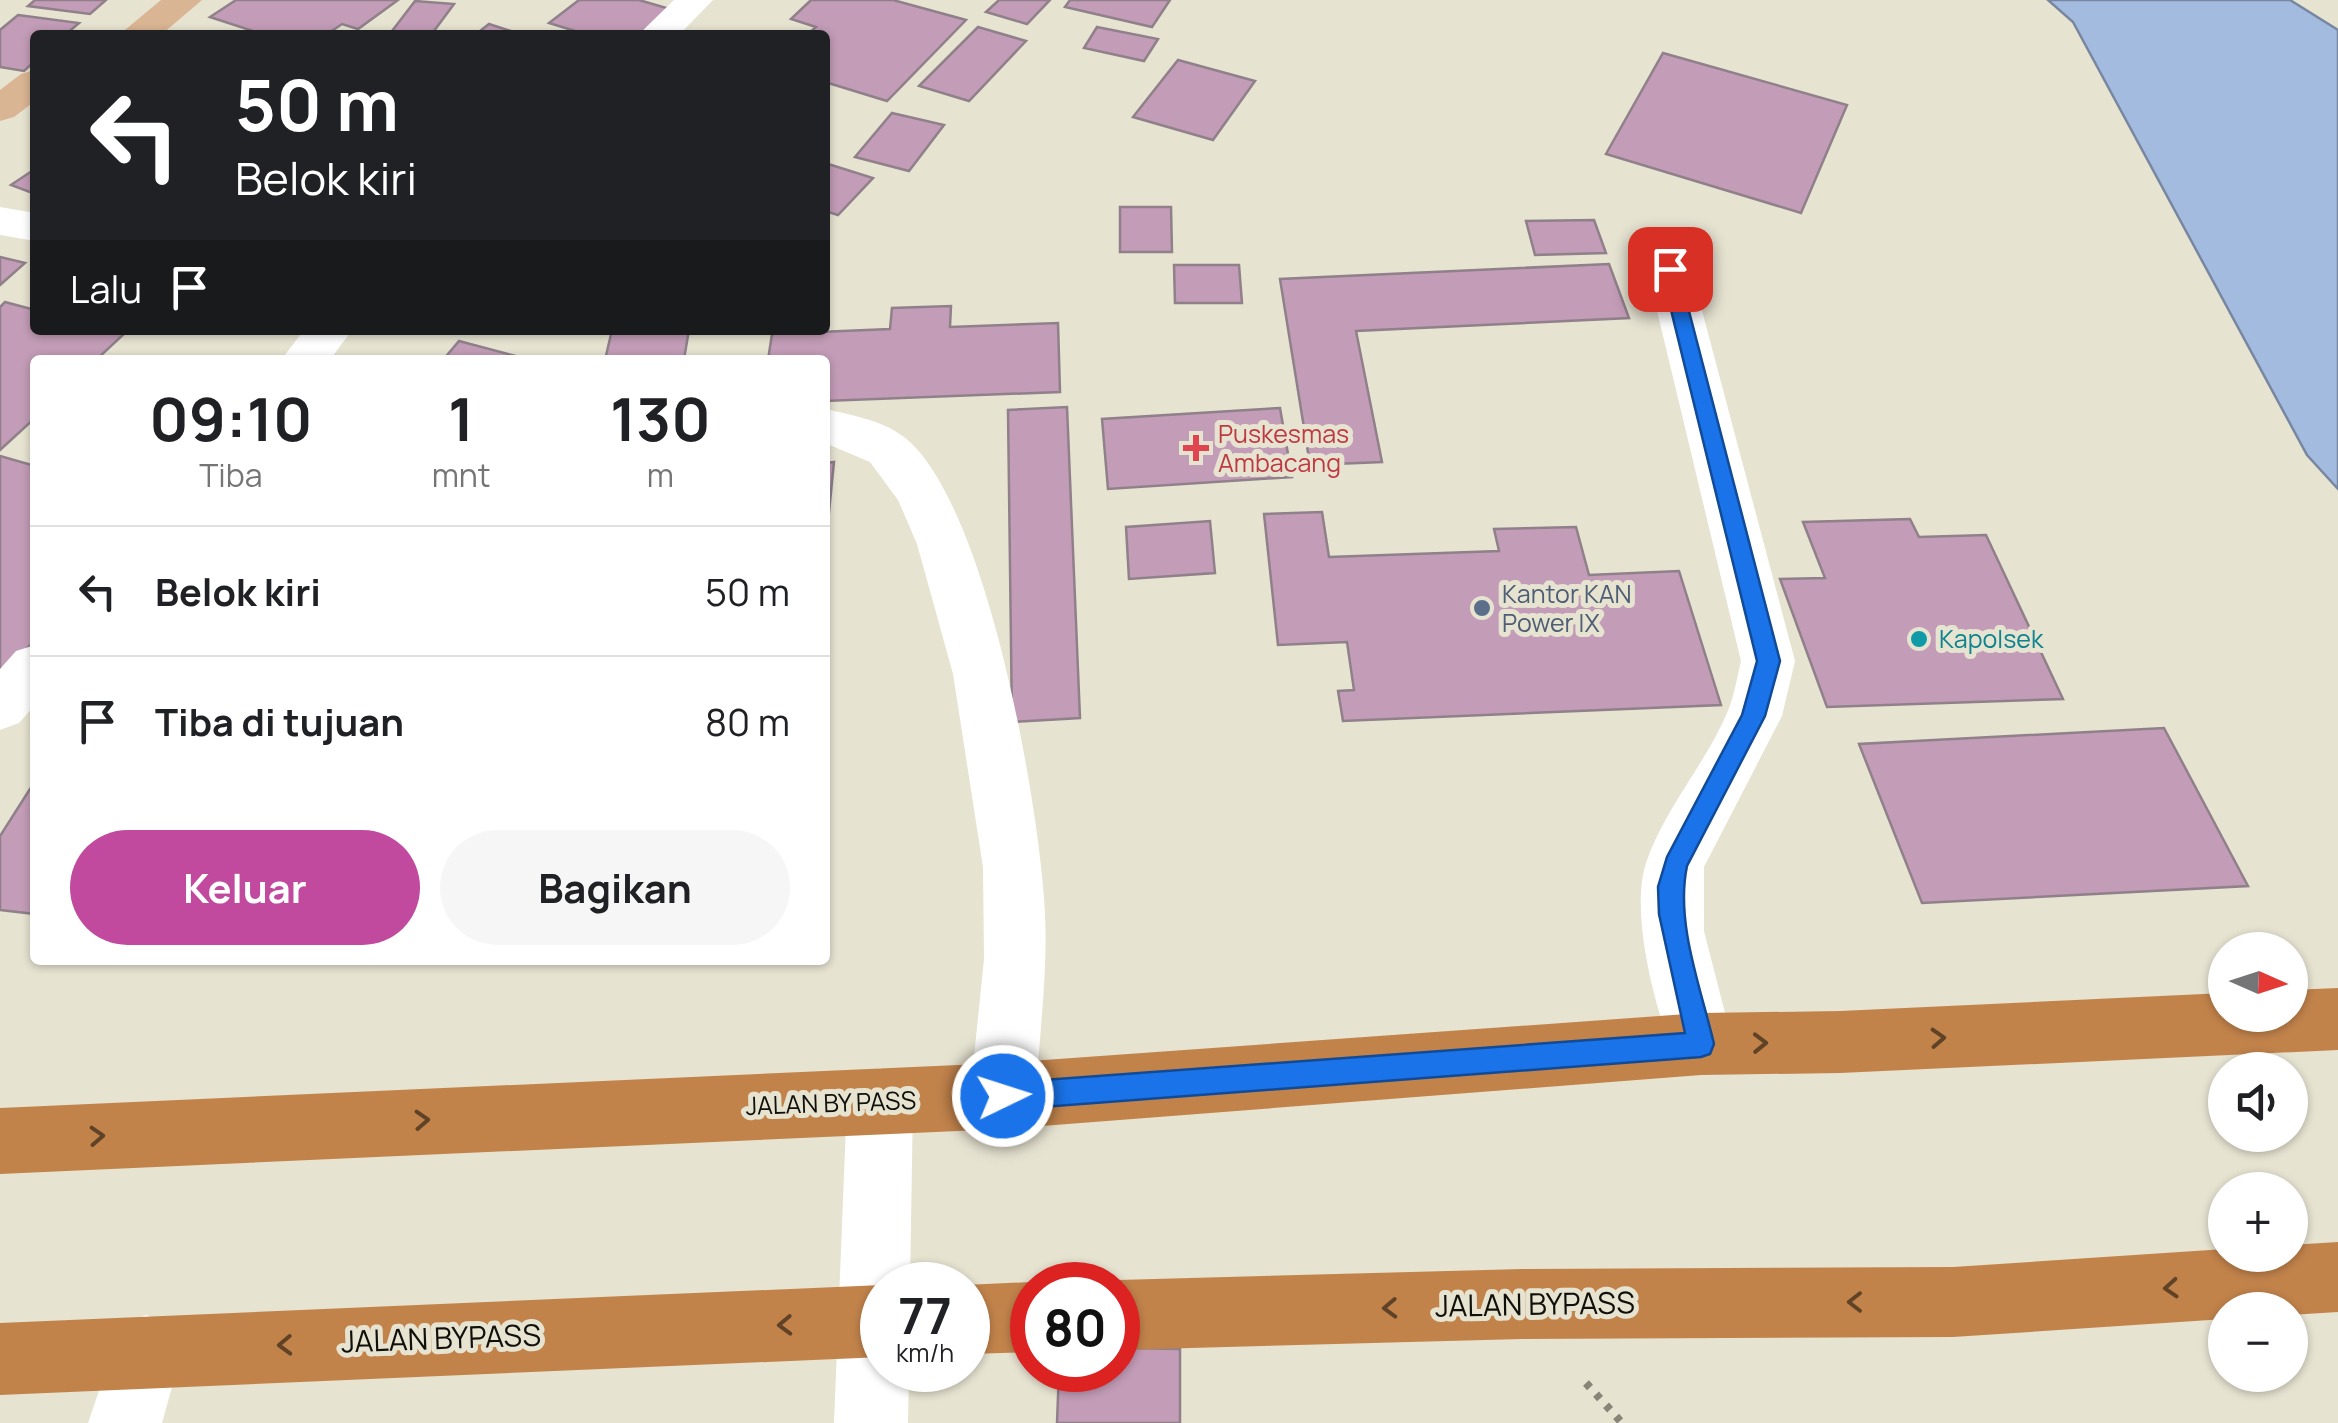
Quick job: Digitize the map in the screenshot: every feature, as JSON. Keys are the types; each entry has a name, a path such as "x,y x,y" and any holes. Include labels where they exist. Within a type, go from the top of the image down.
{"highway":[{"name":"JALAN BY PASS","path":"0,1141 1003,1096 1701,1044 1840,1042 2338,1019"},
{"name":"JALAN BYPASS","path":"1140,1314 1522,1304 1953,1302 2338,1277"},
{"name":"JALAN BYPASS","path":"0,1359 860,1322"}],"main road":[{"path":"124,29 141,0"},
{"path":"124,29 184,0"},
{"path":"0,108 30,86"},
{"path":"0,140 30,118"}],"street":[{"path":"662,30 695,0"},
{"path":"0,221 30,225"},
{"path":"1670,269 1768,661 1754,716 1675,864 1670,887 1672,914 1701,1044"},
{"path":"308,355 326,335"},
{"path":"830,427 862,435 893,454 915,487 936,529 975,650 1005,811 1015,915 1003,1096"},
{"path":"0,708 30,674"},
{"path":"878,1262 880,1101"},
{"path":"125,1423 146,1351"},
{"path":"870,1423 872,1392"}],"water":[{"path":"2048,0 2290,0 2338,30 2338,489 2307,455 2073,22"}],"building":[{"path":"35,0 106,0 90,14 28,6"},
{"path":"236,0 398,0 358,29 342,24 333,30 250,30 210,17"},
{"path":"579,0 639,0 670,9 645,30 572,30 549,23"},
{"path":"811,0 893,0 966,20 887,101 830,84 830,30 813,30 816,27 791,19"},
{"path":"999,0 1050,0 1027,24 986,12"},
{"path":"1070,0 1170,0 1152,27 1065,7"},
{"path":"415,1 454,4 435,30 393,30"},
{"path":"18,15 79,23 71,30 30,30 30,66 24,71 0,67 0,30"},
{"path":"489,24 508,30 481,30"},
{"path":"978,27 1026,41 969,101 919,86"},
{"path":"1097,27 1158,39 1144,61 1084,48"},
{"path":"1663,53 1847,105 1801,213 1606,154"},
{"path":"1178,60 1255,81 1213,140 1133,117"},
{"path":"892,113 944,125 909,171 855,157"},
{"path":"830,165 873,178 838,215 830,213"},
{"path":"30,172 30,192 11,185"},
{"path":"1120,207 1171,207 1172,252 1120,252"},
{"path":"1594,220 1606,253 1535,255 1526,221"},
{"path":"0,257 25,263 0,285"},
{"path":"1609,264 1629,318 1356,331 1382,462 1310,465 1280,279"},
{"path":"1174,265 1239,265 1242,303 1175,303"},
{"path":"5,302 30,309 30,335 123,335 101,355 30,355 30,423 0,450 0,307"},
{"path":"951,306 950,327 1058,323 1060,392 830,401 830,355 769,355 772,335 890,329 892,308"},
{"path":"611,335 688,335 685,355 606,355"},
{"path":"459,341 512,355 447,355"},
{"path":"1067,407 1080,718 1012,722 1008,410"},
{"name":"Puskesmas Ambacang","path":"1280,408 1292,477 1108,489 1102,419"},
{"path":"0,456 30,465 30,645 0,677"},
{"path":"830,462 834,462 830,502"},
{"name":"Kantor KAN Power IX","path":"1322,512 1329,557 1499,551 1494,529 1576,527 1589,575 1679,571 1721,705 1343,721 1338,691 1354,690 1347,642 1278,645 1264,514"},
{"name":"Kapolsek","path":"1910,519 1919,537 1986,535 2063,699 1827,707 1780,579 1825,578 1803,522"},
{"path":"1210,521 1215,573 1129,579 1126,527"},
{"path":"2164,728 2248,886 1922,903 1859,744"},
{"path":"30,789 30,913 0,910 0,836"},
{"path":"1140,1348 1180,1349 1180,1423 1057,1423 1058,1392 1140,1392"}],"place":[{"name":"Puskesmas Ambacang","path":"1196,448"},
{"name":"Kantor KAN Power IX","path":"1482,608"},
{"name":"Kapolsek","path":"1919,639"}],"route":[{"path":"1003,1096 1701,1044 1672,914 1670,887 1675,864 1754,716 1768,661 1670,269"}]}
